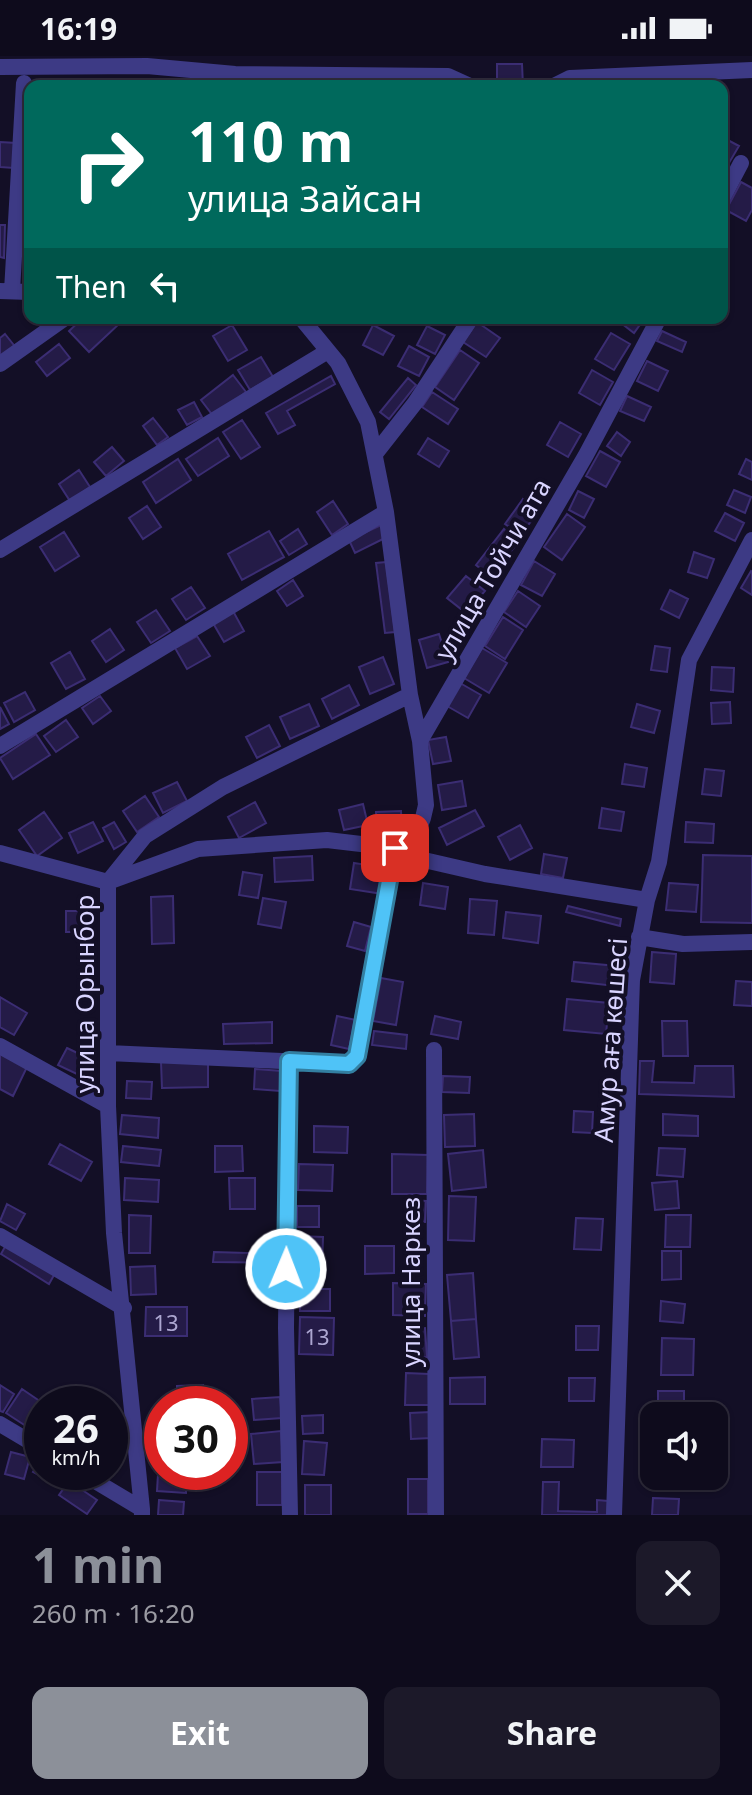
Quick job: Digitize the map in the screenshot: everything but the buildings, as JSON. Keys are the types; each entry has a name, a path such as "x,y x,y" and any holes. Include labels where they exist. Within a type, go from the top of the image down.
{"street":[{"path":"0,67 147,66 235,74 448,76 457,80"},
{"path":"566,80 752,70"},
{"path":"6,291 24,83"},
{"path":"728,188 741,163"},
{"path":"0,364 57,324"},
{"path":"108,1053 349,1064 357,1056 401,850 426,805 420,741 410,695 386,512 368,422 328,351 306,324"},
{"path":"375,454 415,403 467,324"},
{"name":"улица Тойчи ата","path":"420,741 586,455 656,324"},
{"path":"0,550 328,351"},
{"path":"0,746 386,512"},
{"name":"Амур аға көшесі","path":"614,1515 632,980 647,900 659,862 689,660 752,540"},
{"path":"108,882 145,836 223,787 410,695"},
{"path":"0,853 108,882 198,849 327,840 401,850 485,874 647,900"},
{"name":"улица Орынбор","path":"108,882 108,1106 114,1233 124,1308 142,1512"},
{"path":"639,937 683,944 752,942"},
{"name":"улица Орынбор","path":"0,1046 108,1106"},
{"name":"улица Наркез","path":"434,1050 436,1515"},
{"path":"289,1061 286,1328 290,1515"},
{"path":"0,1236 124,1308"},
{"path":"0,1424 24,1438"},
{"path":"108,1490 142,1512"}],"route":[{"path":"286,1269 289,1061 349,1064 357,1056 395,848"}]}
